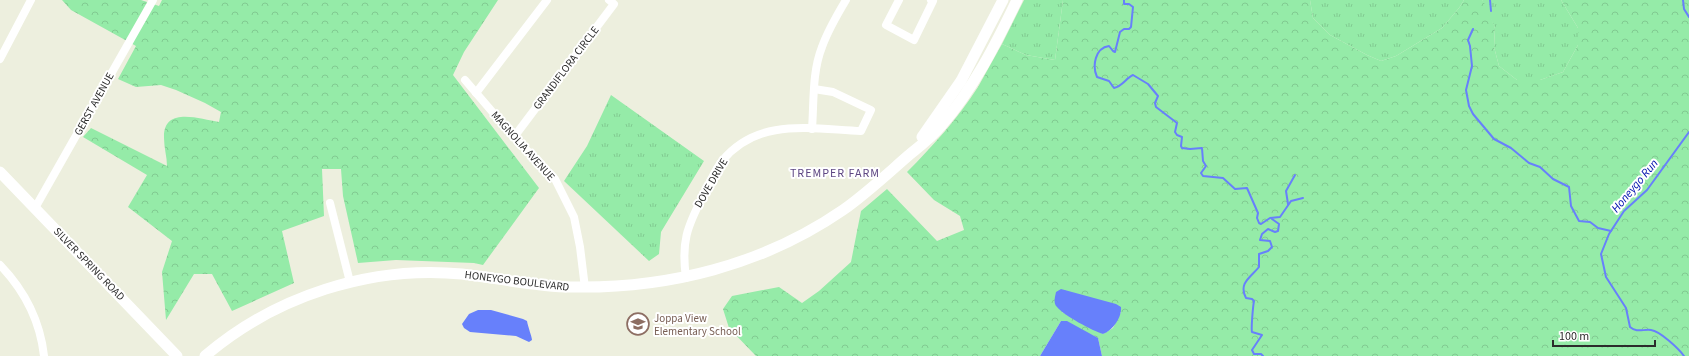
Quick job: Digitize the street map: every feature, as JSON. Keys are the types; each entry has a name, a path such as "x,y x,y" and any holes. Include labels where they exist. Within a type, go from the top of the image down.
{"main road":[{"name":"HONEYGO BOULEVARD","path":"205,356 226,340 279,307 325,289 350,282 394,274 429,273 460,274 558,287 585,288 626,286 686,278 748,259 771,250 815,227 864,195 893,171 909,155 947,104 961,81 1003,0"},
{"name":"HONEYGO BOULEVARD","path":"909,155 923,145 939,128 972,83 985,62 1017,0"},
{"name":"SILVER SPRING ROAD","path":"0,172 177,356"}],"street":[{"path":"0,59 31,0"},
{"name":"GERST AVENUE","path":"35,208 153,0"},
{"path":"476,93 547,0"},
{"name":"GRANDIFLORA CIRCLE","path":"514,137 614,4 609,0"},
{"path":"812,130 814,89 822,47 846,0"},
{"path":"899,0 886,26 914,40 934,1 931,0"},
{"name":"MAGNOLIA AVENUE","path":"465,80 514,137 555,179 574,216 585,288"},
{"name":"DOVE DRIVE","path":"686,278 684,242 690,220 721,163 737,146 760,134 782,129 861,131 871,110 833,92 814,89"},
{"path":"330,202 350,282"},
{"path":"0,265 14,280 29,304 39,330 44,356"}],"green space":[{"path":"62,0 141,0 159,6 162,0 498,0 464,52 453,75 539,188 483,265 474,263 396,260 358,263 343,196 341,169 322,169 324,216 282,231 294,283 232,311 212,274 194,274 166,320 162,272 172,241 128,207 147,175 83,137 91,128 167,166 164,138 165,128 169,122 176,118 193,117 219,122 221,112 205,103 161,85 136,87 118,79 136,46 71,10"},
{"path":"1024,0 1063,0 1055,60 1026,55 1002,44"},
{"path":"1063,0 1310,0 1313,18 1330,35 1381,61 1396,56 1442,28 1464,0 1482,0 1487,7 1495,28 1494,47 1499,66 1517,80 1540,80 1563,72 1578,45 1578,28 1561,0 1689,0 1689,356 1102,356 1098,338 1061,321 1040,356 756,356 729,328 723,309 732,296 779,287 802,303 819,291 851,262 861,211 887,189 937,241 964,230 960,216 934,200 907,172 954,121 978,87 1002,44 1026,55 1055,60","holes":["1062,312 1121,312 1113,328 1103,334"]},
{"path":"1310,0 1464,0 1442,28 1396,56 1381,61 1330,35 1313,18"},
{"path":"1482,0 1561,0 1578,28 1578,45 1563,72 1540,80 1517,80 1499,66 1494,47 1495,28"},
{"path":"611,95 704,161 661,232 659,254 649,261 564,181 587,146"}],"water":[{"path":"1061,289 1116,304 1121,307 1120,315 1116,324 1103,334 1065,314 1055,304 1056,292"},
{"path":"478,310 491,310 527,321 532,340 529,342 516,336 470,332 464,328 462,324 469,314"},
{"path":"1061,321 1067,321 1098,338 1102,356 1040,356"}],"waterway":[{"name":"Honeygo Run","path":"1124,0 1124,4 1129,4 1133,7 1131,27 1120,32 1115,52 1109,46 1104,47 1098,54 1095,63 1097,77 1109,81 1114,88 1120,86 1133,75 1148,84 1158,96 1155,103 1156,107 1177,123 1175,132 1177,135 1182,137 1182,148 1202,148 1203,161 1206,166 1201,173 1203,176 1223,178 1235,189 1247,188 1258,213 1257,218 1259,223 1261,224 1270,218 1280,217 1291,201 1303,198"},
{"path":"1490,0 1491,11"},
{"name":"Honeygo Run","path":"1683,0 1684,9 1689,17"},
{"path":"1473,29 1468,40 1472,66 1466,90 1469,106 1473,114 1494,139 1511,148 1529,163 1540,167 1553,179 1569,187 1571,206 1579,221 1590,222 1598,228 1611,231"},
{"name":"Honeygo Run","path":"1684,356 1674,345 1655,331 1635,330 1630,327 1626,308 1606,277 1601,254 1609,234 1624,211 1647,190 1689,132"},
{"path":"1288,204 1286,191 1295,175"},
{"name":"Honeygo Run","path":"1263,356 1261,354 1254,354 1252,350 1262,335 1252,332 1254,301 1246,298 1244,293 1244,284 1259,267 1259,254 1268,251 1272,247 1270,241 1260,240 1262,234 1268,229 1275,232 1278,231 1279,224 1272,219"}],"place":[{"name":"Joppa View Elementary School","path":"638,324"}],"district":[{"name":"TREMPER FARM","path":"835,173"}]}
